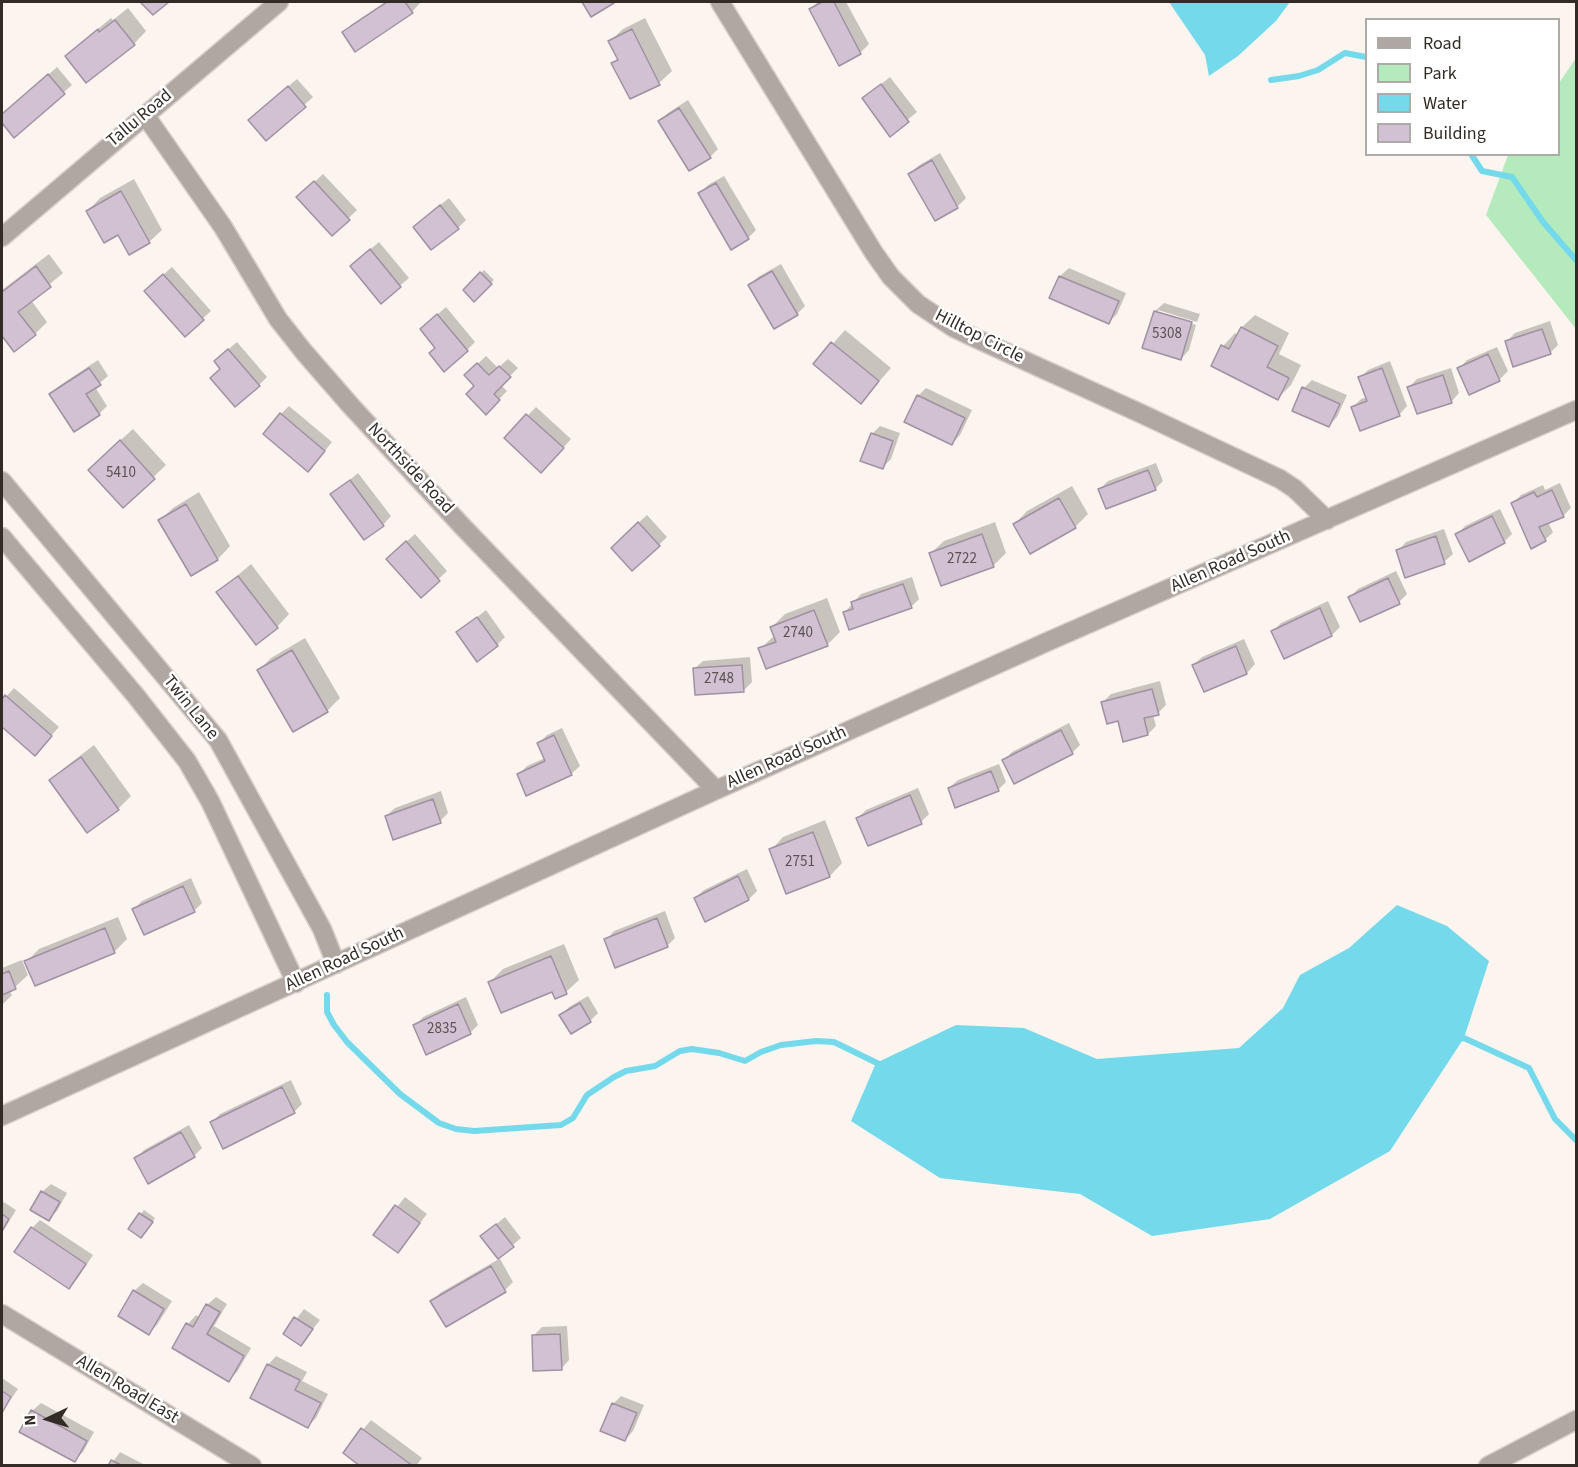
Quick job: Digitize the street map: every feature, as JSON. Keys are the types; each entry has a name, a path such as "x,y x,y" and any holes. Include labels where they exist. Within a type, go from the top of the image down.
{"street":[{"name":"Tallu Road","path":"2,237 279,2"},
{"name":"Hilltop Circle","path":"720,2 874,253 891,277 918,304 954,328 1280,479 1295,489 1327,520"},
{"name":"Northside Road","path":"145,115 207,202 278,319 304,352 463,527 716,790"},
{"name":"Allen Road South","path":"2,1116 296,984 716,790 1576,410"},
{"name":"Twin Lane","path":"2,481 218,740 322,929 336,964"},
{"name":"Twin Lane","path":"2,537 136,696 187,761 210,801 296,984"},
{"name":"Allen Road East","path":"2,1314 252,1466"},
{"path":"1488,1466 1576,1420"}],"green space":[{"path":"1576,58 1576,329 1486,215 1508,156 1560,156 1560,82"}],"water":[{"path":"1169,2 1290,2 1276,21 1238,56 1209,76 1205,55"},
{"path":"1397,905 1447,926 1489,961 1464,1038 1390,1151 1270,1219 1152,1236 1080,1194 940,1178 851,1121 876,1063 956,1025 1024,1028 1097,1059 1239,1048 1283,1008 1300,975 1349,948"}],"building":[{"path":"140,2 169,2 153,15"},
{"path":"387,2 405,2 413,13 355,52 342,32"},
{"path":"582,2 614,2 614,3 591,17"},
{"path":"822,2 834,2 861,54 839,66 809,9"},
{"path":"115,20 135,45 86,83 65,56 98,29 99,32"},
{"path":"632,29 660,85 630,99 611,63 618,60 608,41"},
{"path":"48,74 65,94 14,138 2,123 2,114"},
{"path":"881,84 909,122 890,137 862,98"},
{"path":"288,86 306,107 266,141 248,120"},
{"path":"679,108 711,158 689,171 658,121"},
{"path":"932,160 958,208 935,221 908,174"},
{"path":"314,181 350,220 332,236 296,197"},
{"path":"716,183 749,239 731,250 698,193"},
{"path":"121,191 150,243 129,255 118,235 104,243 86,211"},
{"path":"440,205 459,229 431,250 413,227"},
{"path":"370,249 401,287 381,304 350,266"},
{"path":"36,266 51,287 18,312 36,335 14,352 2,336 2,292"},
{"path":"772,271 798,315 774,329 748,285"},
{"path":"480,272 492,284 474,302 463,290"},
{"path":"163,274 204,320 185,337 144,291"},
{"path":"1059,276 1119,301 1109,324 1049,298"},
{"path":"1154,311 1192,322 1181,360 1142,348"},
{"path":"437,314 468,351 444,372 429,353 435,348 420,329"},
{"path":"1241,327 1278,346 1267,367 1289,378 1278,400 1211,366 1221,345 1229,349"},
{"path":"1542,329 1551,354 1513,367 1505,341"},
{"path":"831,342 879,381 861,404 813,364"},
{"path":"228,349 260,386 235,407 210,378 220,369 214,361"},
{"path":"1488,354 1500,381 1469,395 1457,368"},
{"path":"477,363 489,375 499,366 511,377 494,394 500,400 486,415 466,394 474,386 464,375"},
{"path":"89,368 101,385 86,394 100,415 74,432 49,394"},
{"path":"1382,368 1400,416 1360,431 1351,407 1367,401 1358,377"},
{"path":"1443,375 1452,403 1417,414 1407,387"},
{"path":"1302,387 1340,404 1329,427 1292,411"},
{"path":"917,395 965,418 952,445 904,422"},
{"path":"280,413 325,451 308,472 263,434"},
{"path":"526,414 564,448 541,473 504,438"},
{"path":"871,433 893,441 883,469 860,461"},
{"path":"120,440 155,479 123,508 88,470"},
{"path":"1148,470 1156,490 1106,509 1098,489"},
{"path":"350,480 384,526 364,540 330,494"},
{"path":"1552,490 1564,517 1539,527 1546,541 1531,549 1511,503 1534,492 1537,497"},
{"path":"1059,498 1076,528 1030,554 1013,524"},
{"path":"186,504 218,560 191,576 158,520"},
{"path":"1492,516 1505,543 1469,562 1455,534"},
{"path":"638,522 660,546 632,571 611,548"},
{"path":"982,534 994,567 941,586 929,553"},
{"path":"1436,536 1445,564 1405,578 1396,550"},
{"path":"406,541 440,581 421,598 386,559"},
{"path":"238,576 278,628 256,645 216,592"},
{"path":"1388,578 1400,604 1360,622 1348,597"},
{"path":"903,584 912,608 849,630 843,612 853,609 851,602"},
{"path":"1320,608 1332,636 1284,659 1271,631"},
{"path":"814,610 828,646 766,669 758,648 776,642 770,627"},
{"path":"477,617 498,646 477,662 456,632"},
{"path":"1236,646 1247,674 1204,692 1192,665"},
{"path":"292,650 328,712 293,732 257,670"},
{"path":"742,665 744,692 695,695 693,668"},
{"path":"1152,689 1159,715 1144,718 1148,735 1123,742 1118,721 1107,724 1101,702"},
{"path":"5,695 52,736 35,756 2,727 2,699"},
{"path":"1061,730 1073,754 1014,784 1002,760"},
{"path":"554,735 572,775 526,796 517,774 545,761 537,743"},
{"path":"81,757 119,810 87,833 49,780"},
{"path":"991,771 999,791 955,808 948,788"},
{"path":"910,795 922,824 868,846 856,818"},
{"path":"433,799 441,823 393,840 385,816"},
{"path":"813,832 830,877 786,894 769,849"},
{"path":"738,876 749,900 705,922 694,898"},
{"path":"183,886 195,912 144,935 132,909"},
{"path":"657,918 668,947 615,968 604,939"},
{"path":"105,928 115,953 35,986 24,961"},
{"path":"551,956 567,994 555,999 552,992 501,1013 488,982"},
{"path":"9,971 16,989 2,995 2,974"},
{"path":"580,1003 591,1022 571,1034 559,1015"},
{"path":"458,1004 471,1034 426,1055 413,1025"},
{"path":"282,1087 295,1113 223,1149 210,1122"},
{"path":"181,1132 195,1157 148,1184 134,1158"},
{"path":"41,1191 60,1202 49,1221 30,1210"},
{"path":"395,1205 420,1223 398,1253 373,1235"},
{"path":"139,1213 153,1222 141,1238 128,1229"},
{"path":"2,1214 9,1219 2,1231"},
{"path":"496,1224 514,1247 498,1259 480,1236"},
{"path":"31,1227 86,1264 69,1289 14,1252"},
{"path":"491,1266 506,1292 446,1327 430,1301"},
{"path":"133,1290 164,1309 149,1335 118,1316"},
{"path":"206,1304 220,1312 207,1334 244,1356 229,1382 172,1348 186,1323 193,1327"},
{"path":"294,1317 313,1329 301,1346 283,1334"},
{"path":"560,1334 562,1370 533,1371 532,1335"},
{"path":"267,1364 300,1380 295,1390 321,1403 308,1428 250,1398"},
{"path":"2,1391 11,1397 2,1413"},
{"path":"612,1403 637,1413 625,1441 600,1431"},
{"path":"31,1410 87,1441 75,1462 19,1432"},
{"path":"361,1428 413,1466 360,1466 343,1453"},
{"path":"111,1460 123,1466 108,1466"}],"waterway":[{"path":"1271,80 1299,76 1318,70 1345,53 1365,57"},
{"path":"1472,156 1482,171 1512,177 1543,222 1576,260"},
{"path":"327,995 327,1012 347,1042 400,1094 439,1123 456,1129 474,1131 561,1125 573,1118 587,1095 614,1077 626,1071 655,1066 680,1051 692,1049 719,1053 745,1061 781,1045 816,1041 834,1042 881,1065"},
{"path":"1459,1039 1464,1038 1529,1068 1555,1119 1576,1140"}]}
